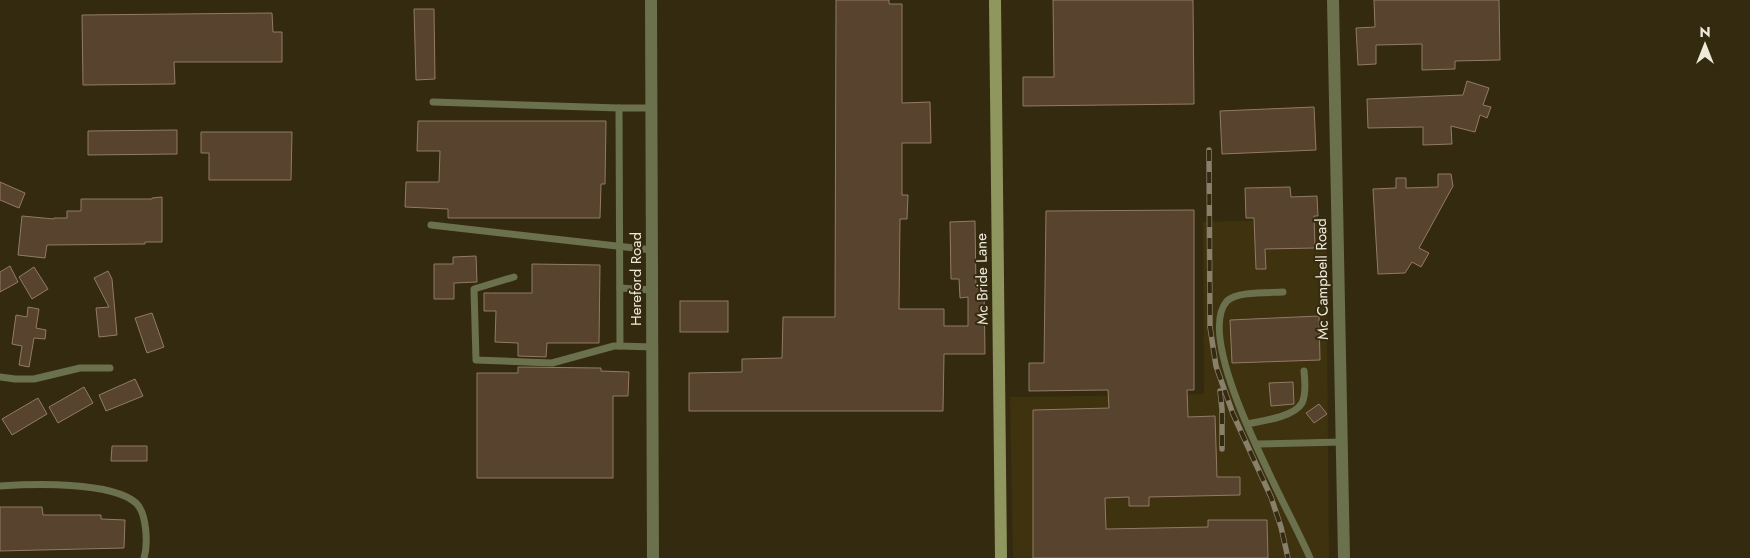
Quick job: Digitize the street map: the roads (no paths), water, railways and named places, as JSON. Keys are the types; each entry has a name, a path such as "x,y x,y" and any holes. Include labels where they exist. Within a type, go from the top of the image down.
{"street":[{"name":"Hereford Road","path":"651,0 653,558"},
{"name":"Mc Bride Lane","path":"995,0 1001,558"},
{"name":"Mc Campbell Road","path":"1333,0 1344,558"}],"lane":[{"path":"434,102 652,108"},
{"path":"618,108 620,346"},
{"path":"431,226 652,250"},
{"path":"514,277 474,289 476,360 552,363 614,346 652,346"},
{"path":"620,288 652,290"},
{"path":"1283,292 1245,294 1229,299 1220,312 1219,328 1222,354 1231,386 1310,558"},
{"path":"0,377 34,379 80,368 110,368"},
{"path":"1247,424 1280,417 1296,410 1302,402 1305,383 1304,371"},
{"path":"1256,444 1342,442"},
{"path":"0,486 66,485 101,489 120,494 136,503 144,518 147,549 144,558"}],"railway":[{"path":"1209,150 1210,327 1216,366 1233,414 1271,497 1281,527 1288,558"},
{"path":"1220,391 1222,449"}]}
